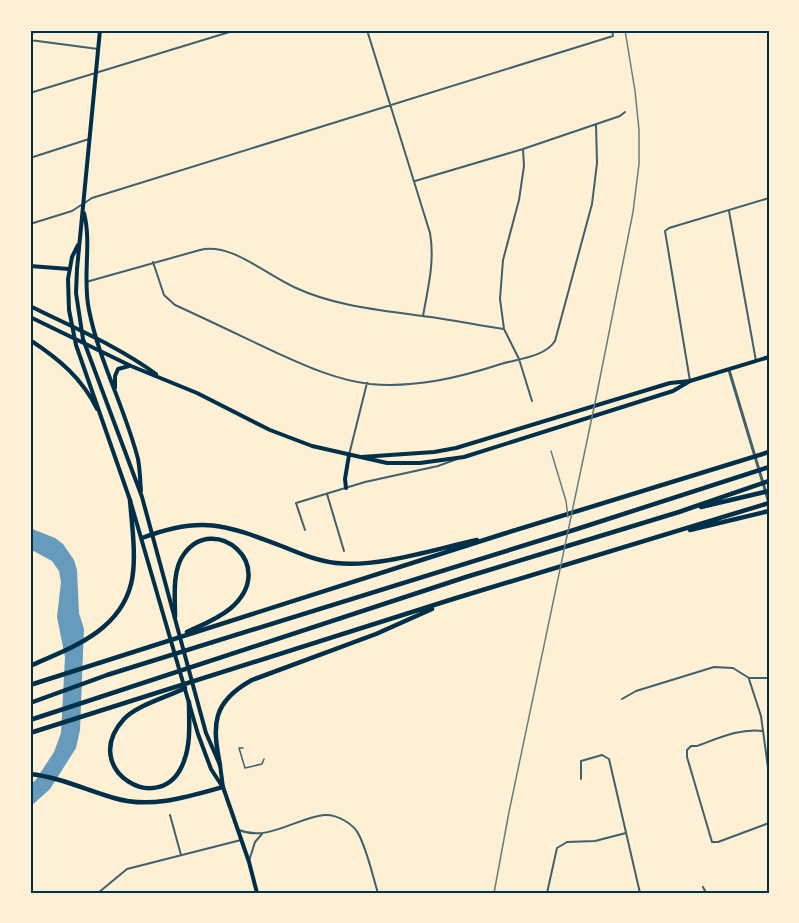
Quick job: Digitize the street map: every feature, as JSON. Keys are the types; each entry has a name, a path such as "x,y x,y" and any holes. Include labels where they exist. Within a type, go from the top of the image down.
{"highway":[{"path":"30,686 503,534 769,452"},
{"path":"30,703 107,675 562,534 768,467"},
{"path":"30,720 560,548 679,512 769,481"},
{"path":"679,512 769,491"},
{"path":"31,665 91,638 108,624 122,605 132,584 133,550 130,500"},
{"path":"30,734 570,563 769,503"},
{"path":"652,539 767,512"},
{"path":"142,538 178,526 215,525 241,531 318,559 347,564 388,559 503,534"},
{"path":"167,641 210,622 240,599 249,573 244,556 235,545 220,540 207,540 192,546 184,553 178,569 175,590 175,617"},
{"path":"220,765 215,731 216,720 223,703 240,687 252,680 376,634 453,600"},
{"path":"189,702 187,750 178,773 165,784 152,788 136,786 120,776 113,765 112,744 117,729 125,718 134,711 198,681"},
{"path":"30,774 53,778 115,799 147,803 173,800 223,787"}],"main road":[{"path":"100,30 76,293 83,339 142,497 206,733 220,765 223,787 249,862 257,893"},
{"path":"83,212 88,228 86,282 89,311 96,339 138,460 142,497"},
{"path":"79,243 69,269 68,279 69,310 76,345 130,500 211,769 223,787"},
{"path":"30,266 69,269"},
{"path":"30,306 142,364 162,378"},
{"path":"30,318 131,366 197,393 270,430 312,446 387,463 420,463 464,457 673,391 690,381"},
{"path":"30,340 53,355 75,375 89,394 105,426"},
{"path":"357,457 434,452 456,448 670,383 690,381 769,357"},
{"path":"116,395 115,376 118,369 131,366"},
{"path":"346,488 345,479 349,455"}],"street":[{"path":"33,30 31,40 98,49"},
{"path":"30,93 236,30"},
{"path":"367,30 430,232 432,249 430,283 423,316"},
{"path":"30,224 72,211 93,198 613,36 612,30"},
{"path":"415,181 596,124 620,116 625,111"},
{"path":"153,262 164,295 175,305 314,370 367,383 398,385 434,382 468,375 545,350 555,342 592,204 597,163 596,124"},
{"path":"30,158 89,139"},
{"path":"523,148 525,156 519,200 501,275 500,299 504,329 519,359 532,401"},
{"path":"690,381 665,231 769,198"},
{"path":"729,211 756,361"},
{"path":"86,282 153,262 209,248 218,248 238,255 267,274 297,289 320,296 375,310 504,329"},
{"path":"728,369 769,503"},
{"path":"349,455 367,383"},
{"path":"305,530 296,503 388,476 438,466 464,457"},
{"path":"327,494 344,551"},
{"path":"622,699 636,691 714,667 733,668 749,678 769,678"},
{"path":"749,678 763,731 769,775"},
{"path":"763,731 741,731 697,746 690,746 687,750 687,757 712,842 718,842 769,823"},
{"path":"581,779 581,761 602,755 609,759 640,893"},
{"path":"170,815 181,855"},
{"path":"237,830 262,834 324,815 335,816 351,824 359,834 378,893"},
{"path":"548,893 557,848 567,842 595,841 626,833"},
{"path":"249,862 255,842 262,834"},
{"path":"98,893 127,869 240,840"},
{"path":"704,887 706,893"}],"lane":[{"path":"243,748 240,748 245,768 262,764 264,759"}],"water":[{"path":"30,528 55,538 63,544 74,560 77,570 79,613 84,629 80,730 76,748 50,789 30,807 30,783 35,781 54,752 61,733 65,657 57,617 61,582 59,571 52,561 30,549"}],"railway":[{"path":"494,893 633,212 639,164 639,130 625,30"},
{"path":"551,451 566,501 568,517"}]}
